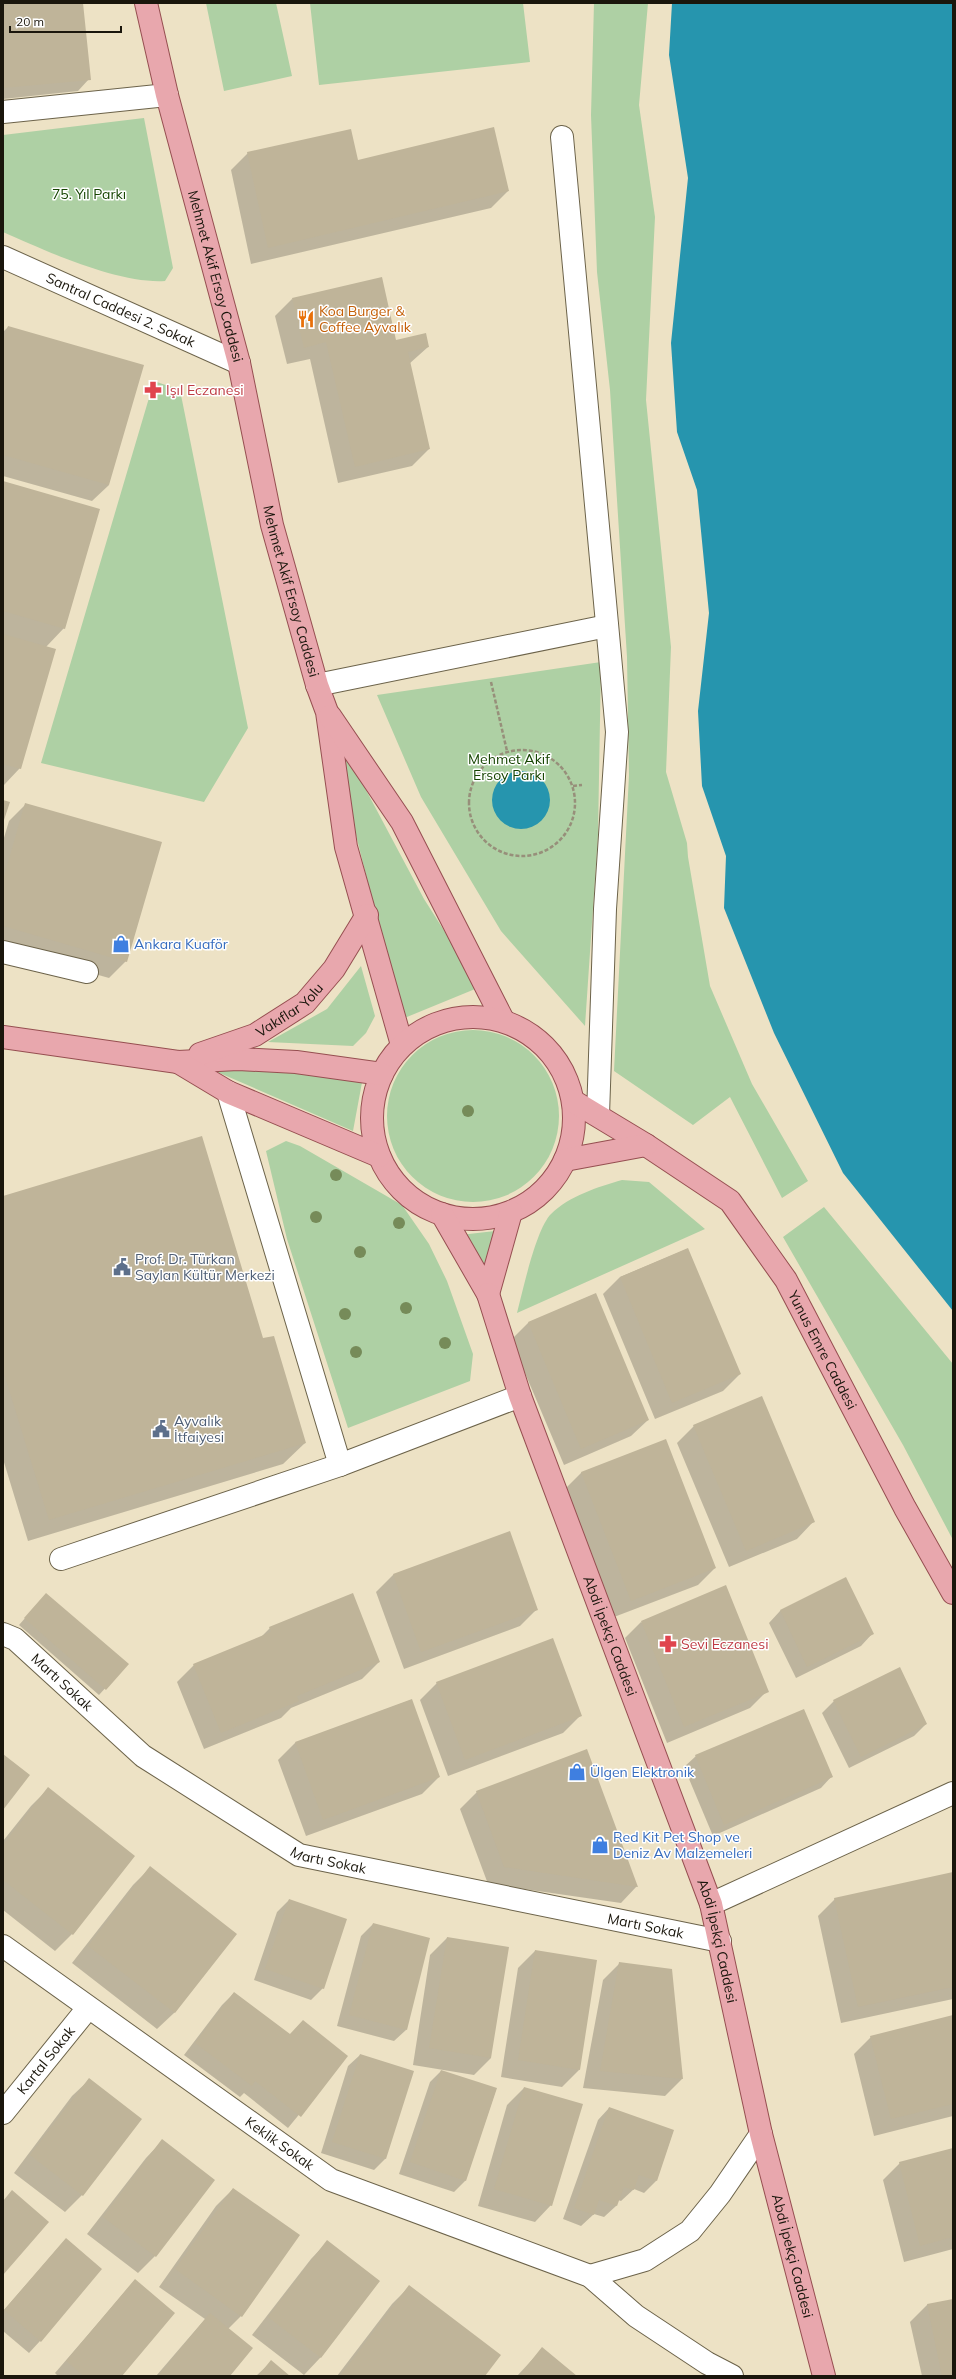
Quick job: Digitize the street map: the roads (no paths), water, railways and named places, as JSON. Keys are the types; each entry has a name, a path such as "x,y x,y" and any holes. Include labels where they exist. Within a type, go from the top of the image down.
{"main road":[{"name":"Mehmet Akif Ersoy Caddesi","path":"146,3 167,95 239,363 272,525 317,685 327,712"},
{"path":"327,712 346,847 367,915 402,1045"},
{"path":"327,712 402,822 503,1020"},
{"name":"Vakıflar Yolu","path":"178,1062 256,1035 305,1003 334,969 367,915"},
{"path":"476,1016 503,1020 529,1032 550,1050 565,1074 574,1101 574,1132 565,1160 548,1187 531,1201 512,1212 496,1217 469,1219 442,1214 415,1201 394,1182 379,1156 372,1129 373,1101 382,1074 390,1058 402,1045 424,1029 449,1018 476,1016"},
{"name":"Vakıflar Yolu","path":"3,1037 178,1062 238,1059 296,1062 382,1074"},
{"name":"Vakıflar Yolu","path":"178,1062 228,1092 379,1156"},
{"name":"Yunus Emre Caddesi","path":"574,1101 646,1145 730,1201 786,1280 905,1508 953,1593"},
{"path":"565,1160 646,1145"},
{"path":"488,1294 512,1212"},
{"name":"Abdi İpekçi Caddesi","path":"442,1214 488,1294 520,1396 711,1904 761,2134 824,2376"}],"street":[{"path":"3,112 167,95"},
{"path":"562,137 617,732 605,909 598,1115"},
{"name":"Santral Caddesi 2. Sokak","path":"3,257 239,363"},
{"path":"317,685 606,626"},
{"path":"3,952 87,972"},
{"path":"228,1092 340,1465"},
{"path":"61,1559 340,1465 520,1396"},
{"name":"Martı Sokak","path":"3,1634 15,1639 143,1756 299,1855 720,1941"},
{"path":"711,1904 953,1793"},
{"name":"Keklik Sokak","path":"3,1946 331,2180 590,2276"},
{"name":"Kartal Sokak","path":"3,2113 88,2008"},
{"path":"590,2276 645,2260 690,2231 720,2194 761,2134"},
{"path":"590,2276 636,2316 707,2363 732,2376"}],"water":[{"path":"672,3 953,3 953,1311 843,1173 774,1033 724,908 726,856 702,786 698,711 709,613 697,490 677,432 671,343 688,178 669,55"},
{"path":"515,771 527,771 542,779 550,794 550,806 542,821 527,829 515,829 500,821 492,806 492,794 500,779"}],"place":[{"name":"Koa Burger & Coffee Ayvalık","path":"306,319"},
{"name":"Işıl Eczanesi","path":"153,390"},
{"name":"Ankara Kuaför","path":"121,944"},
{"name":"Prof. Dr. Türkan Saylan Kültür Merkezi","path":"122,1267"},
{"name":"Ayvalık İtfaiyesi","path":"161,1429"},
{"name":"Sevi Eczanesi","path":"668,1644"},
{"name":"Ülgen Elektronik","path":"577,1772"},
{"name":"Red Kit Pet Shop ve Deniz Av Malzemeleri","path":"600,1845"}],"park label":[{"name":"75. Yıl Parkı","path":"89,194"},
{"name":"Mehmet Akif Ersoy Parkı","path":"509,768"}]}
